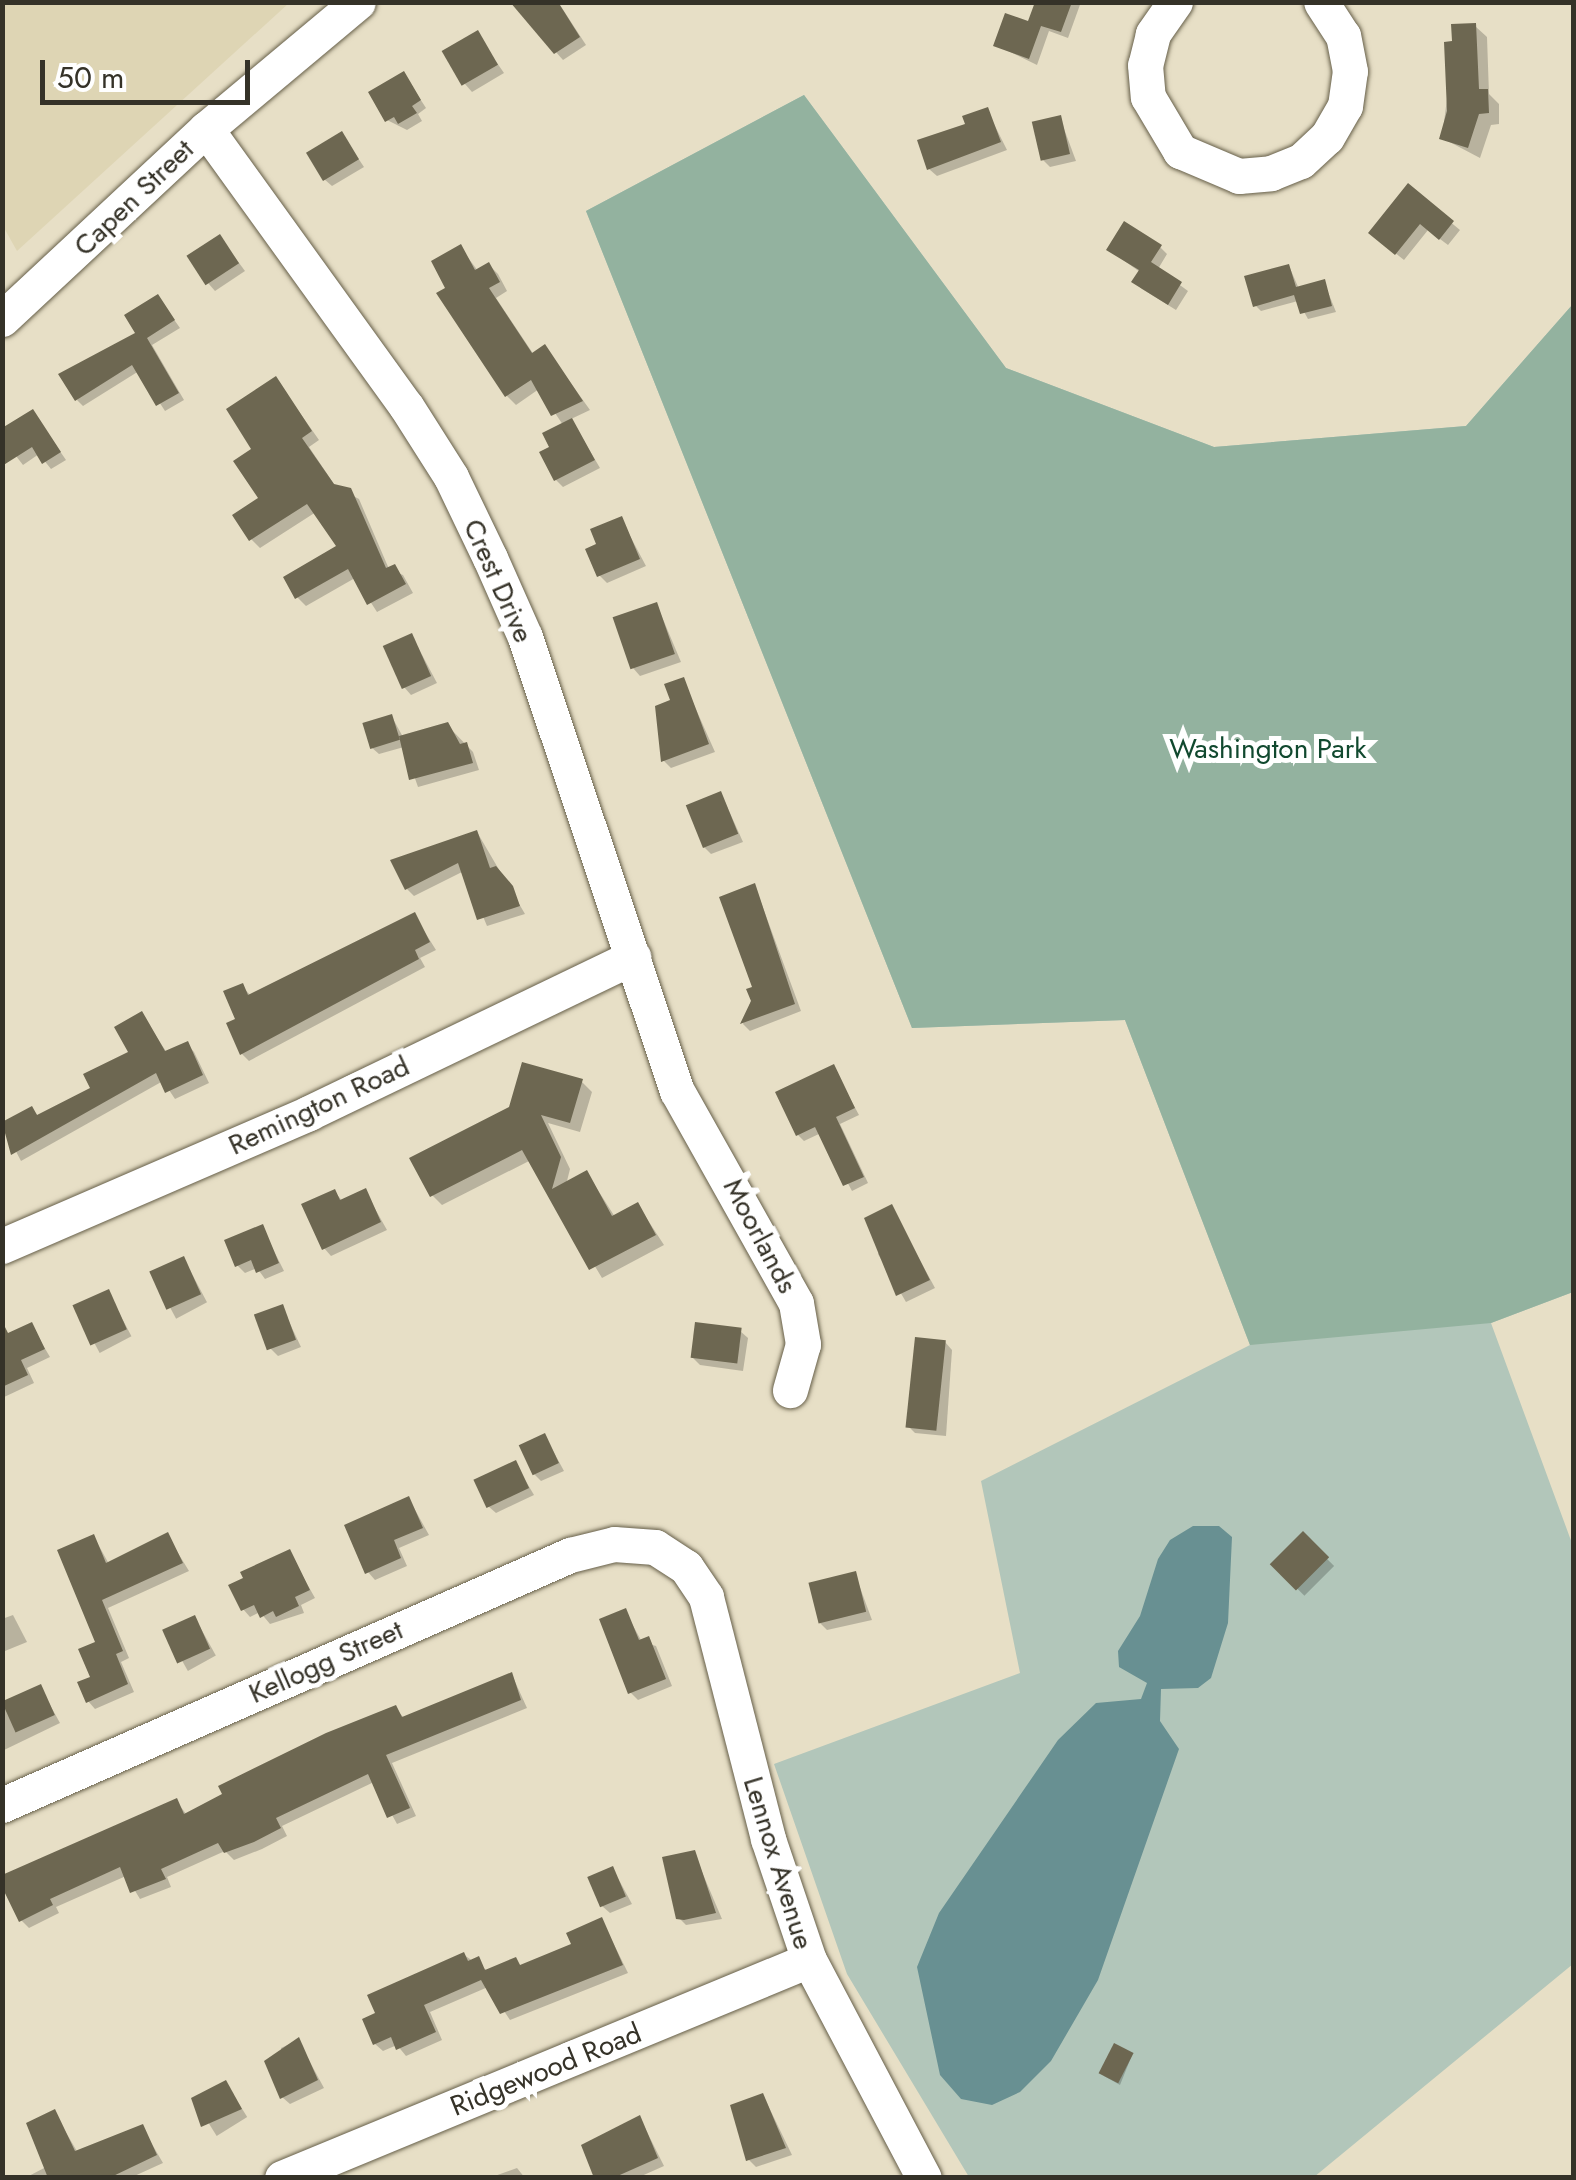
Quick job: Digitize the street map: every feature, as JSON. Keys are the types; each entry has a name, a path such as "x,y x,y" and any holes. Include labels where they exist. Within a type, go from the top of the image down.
{"street":[{"name":"Capen Street","path":"2,318 206,129 358,2"},
{"path":"1175,2 1153,34 1145,65 1148,97 1180,151 1239,176 1271,173 1301,161 1328,138 1345,106 1350,71 1343,36 1321,2"},
{"name":"Crest Drive","path":"206,129 451,478 525,637 678,1091"},
{"name":"Remington Road","path":"2,1246 309,1114 633,957"},
{"name":"Moorlands","path":"678,1091 796,1304 803,1344 790,1390"},
{"name":"Kellogg Street","path":"2,1805 570,1554 614,1544 655,1547"},
{"name":"Lennox Avenue","path":"655,1547 686,1567 706,1597 768,1840 809,1960 924,2178"},
{"name":"Ridgewood Road","path":"282,2178 809,1960"}],"shaded area":[{"path":"2,3 289,3 17,251 3,226"}],"green space":[{"name":"Washington Park","path":"804,95 1006,368 1214,447 1466,426 1573,304 1573,1292 1491,1323 1573,1546 1573,1964 1314,2177 969,2177 847,1974 774,1764 1020,1673 981,1481 1250,1345 1125,1020 912,1028 586,211"},
{"path":"804,95 1006,368 1214,447 1466,426 1573,304 1573,1292 1491,1323 1250,1345 1125,1020 912,1028 586,211"}],"water":[{"path":"1193,1526 1219,1526 1232,1537 1228,1623 1211,1678 1198,1688 1161,1689 1160,1721 1179,1749 1098,1980 1051,2061 1020,2092 992,2105 961,2099 940,2075 917,1967 939,1913 1058,1740 1096,1703 1141,1699 1147,1683 1119,1667 1118,1651 1140,1616 1158,1559 1170,1540"}],"building":[{"path":"510,2 558,2 580,37 554,54"},
{"path":"1035,2 1072,2 1061,32 1041,26 1029,59 993,46 1005,13 1028,21"},
{"path":"1476,23 1479,89 1488,89 1489,113 1479,114 1468,148 1439,139 1447,111 1444,42 1452,41 1451,24"},
{"path":"478,30 498,65 462,86 442,51"},
{"path":"404,71 421,100 412,106 417,113 398,124 394,117 385,122 368,92"},
{"path":"988,107 1001,142 927,170 917,140 965,124 962,116"},
{"path":"1061,115 1070,154 1041,161 1032,122"},
{"path":"342,131 359,159 323,181 306,153"},
{"path":"1408,183 1454,221 1439,240 1420,224 1395,255 1368,233"},
{"path":"1124,221 1162,245 1151,262 1182,282 1168,305 1131,282 1139,270 1106,250"},
{"path":"220,234 239,263 206,285 186,256"},
{"path":"461,244 475,270 489,262 500,282 489,288 532,353 545,344 583,401 551,416 531,380 505,397 436,293 445,288 431,261"},
{"path":"1289,264 1296,287 1325,279 1332,306 1300,314 1294,295 1253,307 1244,276"},
{"path":"158,294 175,320 147,338 179,393 156,406 132,365 75,401 58,374 135,333 124,315"},
{"path":"276,376 312,431 302,438 334,484 351,488 386,568 395,564 406,584 367,605 348,569 295,599 283,577 336,546 307,504 249,541 232,515 258,498 233,461 251,449 226,409"},
{"path":"33,409 61,452 42,464 32,447 2,466 2,428"},
{"path":"572,418 595,460 554,481 539,452 549,447 542,433"},
{"path":"622,516 640,559 597,577 585,549 596,544 590,529"},
{"path":"657,602 675,654 630,669 613,617"},
{"path":"412,633 431,676 402,689 383,646"},
{"path":"684,677 709,744 661,762 655,706 670,700 664,684"},
{"path":"392,714 400,740 370,749 362,723"},
{"path":"448,722 460,744 467,742 473,763 409,780 399,736"},
{"path":"721,791 738,834 703,848 686,805"},
{"path":"477,830 490,868 496,866 513,886 520,906 477,920 458,863 405,890 390,860"},
{"path":"755,883 795,1004 740,1024 751,1001 746,989 752,987 719,897"},
{"path":"415,912 430,942 415,950 419,959 240,1055 226,1023 235,1019 223,991 243,983 248,995"},
{"path":"142,1011 165,1051 188,1041 203,1075 165,1093 156,1073 11,1155 2,1122 32,1106 37,1115 90,1088 83,1074 128,1052 114,1027"},
{"path":"522,1062 583,1079 570,1123 541,1115 561,1157 552,1189 587,1170 612,1216 638,1202 656,1235 589,1270 522,1150 430,1197 409,1158 509,1107"},
{"path":"834,1064 855,1108 836,1117 864,1177 843,1186 815,1127 796,1136 775,1092"},
{"path":"366,1188 381,1222 322,1250 301,1204 335,1189 340,1200"},
{"path":"892,1204 930,1280 896,1296 864,1218"},
{"path":"263,1224 279,1263 256,1273 251,1260 235,1267 224,1240"},
{"path":"184,1256 201,1294 166,1310 149,1271"},
{"path":"109,1289 127,1329 90,1345 72,1305"},
{"path":"283,1304 296,1340 267,1350 254,1315"},
{"path":"2,1321 8,1333 32,1322 45,1349 21,1360 28,1375 2,1387"},
{"path":"695,1322 742,1328 737,1363 691,1358"},
{"path":"915,1337 946,1340 936,1431 905,1428"},
{"path":"545,1433 559,1463 533,1475 519,1445"},
{"path":"516,1460 529,1488 487,1508 473,1480"},
{"path":"409,1496 423,1528 394,1540 401,1558 365,1574 344,1525"},
{"path":"1303,1531 1329,1557 1296,1590 1270,1564"},
{"path":"168,1532 183,1563 102,1600 123,1651 116,1654 128,1684 86,1703 77,1682 90,1677 78,1649 95,1642 57,1550 94,1534 106,1563"},
{"path":"290,1549 310,1590 295,1597 299,1606 276,1617 273,1611 260,1618 254,1605 241,1611 228,1585 243,1578 240,1572"},
{"path":"856,1571 866,1612 819,1624 808,1583"},
{"path":"626,1608 639,1640 649,1636 666,1679 628,1694 599,1619"},
{"path":"195,1615 210,1649 177,1663 162,1630"},
{"path":"512,1672 521,1700 386,1755 410,1808 387,1818 368,1774 276,1818 281,1828 254,1842 224,1853 218,1843 161,1869 166,1879 130,1893 120,1867 50,1899 53,1905 19,1922 2,1887 2,1875 177,1798 184,1814 222,1794 218,1786 326,1733 396,1705 402,1717"},
{"path":"41,1684 55,1715 16,1733 2,1701"},
{"path":"695,1850 716,1913 676,1919 662,1857"},
{"path":"613,1866 626,1896 600,1907 587,1877"},
{"path":"602,1917 623,1965 500,2014 481,1980 424,2005 436,2032 396,2050 391,2037 373,2045 362,2019 375,2013 367,1995 464,1952 468,1961 479,1956 485,1970 516,1957 520,1965 571,1944 566,1933"},
{"path":"299,2037 318,2080 280,2099 264,2061"},
{"path":"1114,2043 1134,2053 1118,2083 1099,2073"},
{"path":"226,2080 242,2109 201,2127 191,2098"},
{"path":"763,2093 786,2148 746,2161 730,2105"},
{"path":"55,2109 75,2151 143,2124 157,2155 109,2178 48,2178 26,2123"},
{"path":"640,2115 658,2158 613,2178 594,2178 581,2145"}]}
